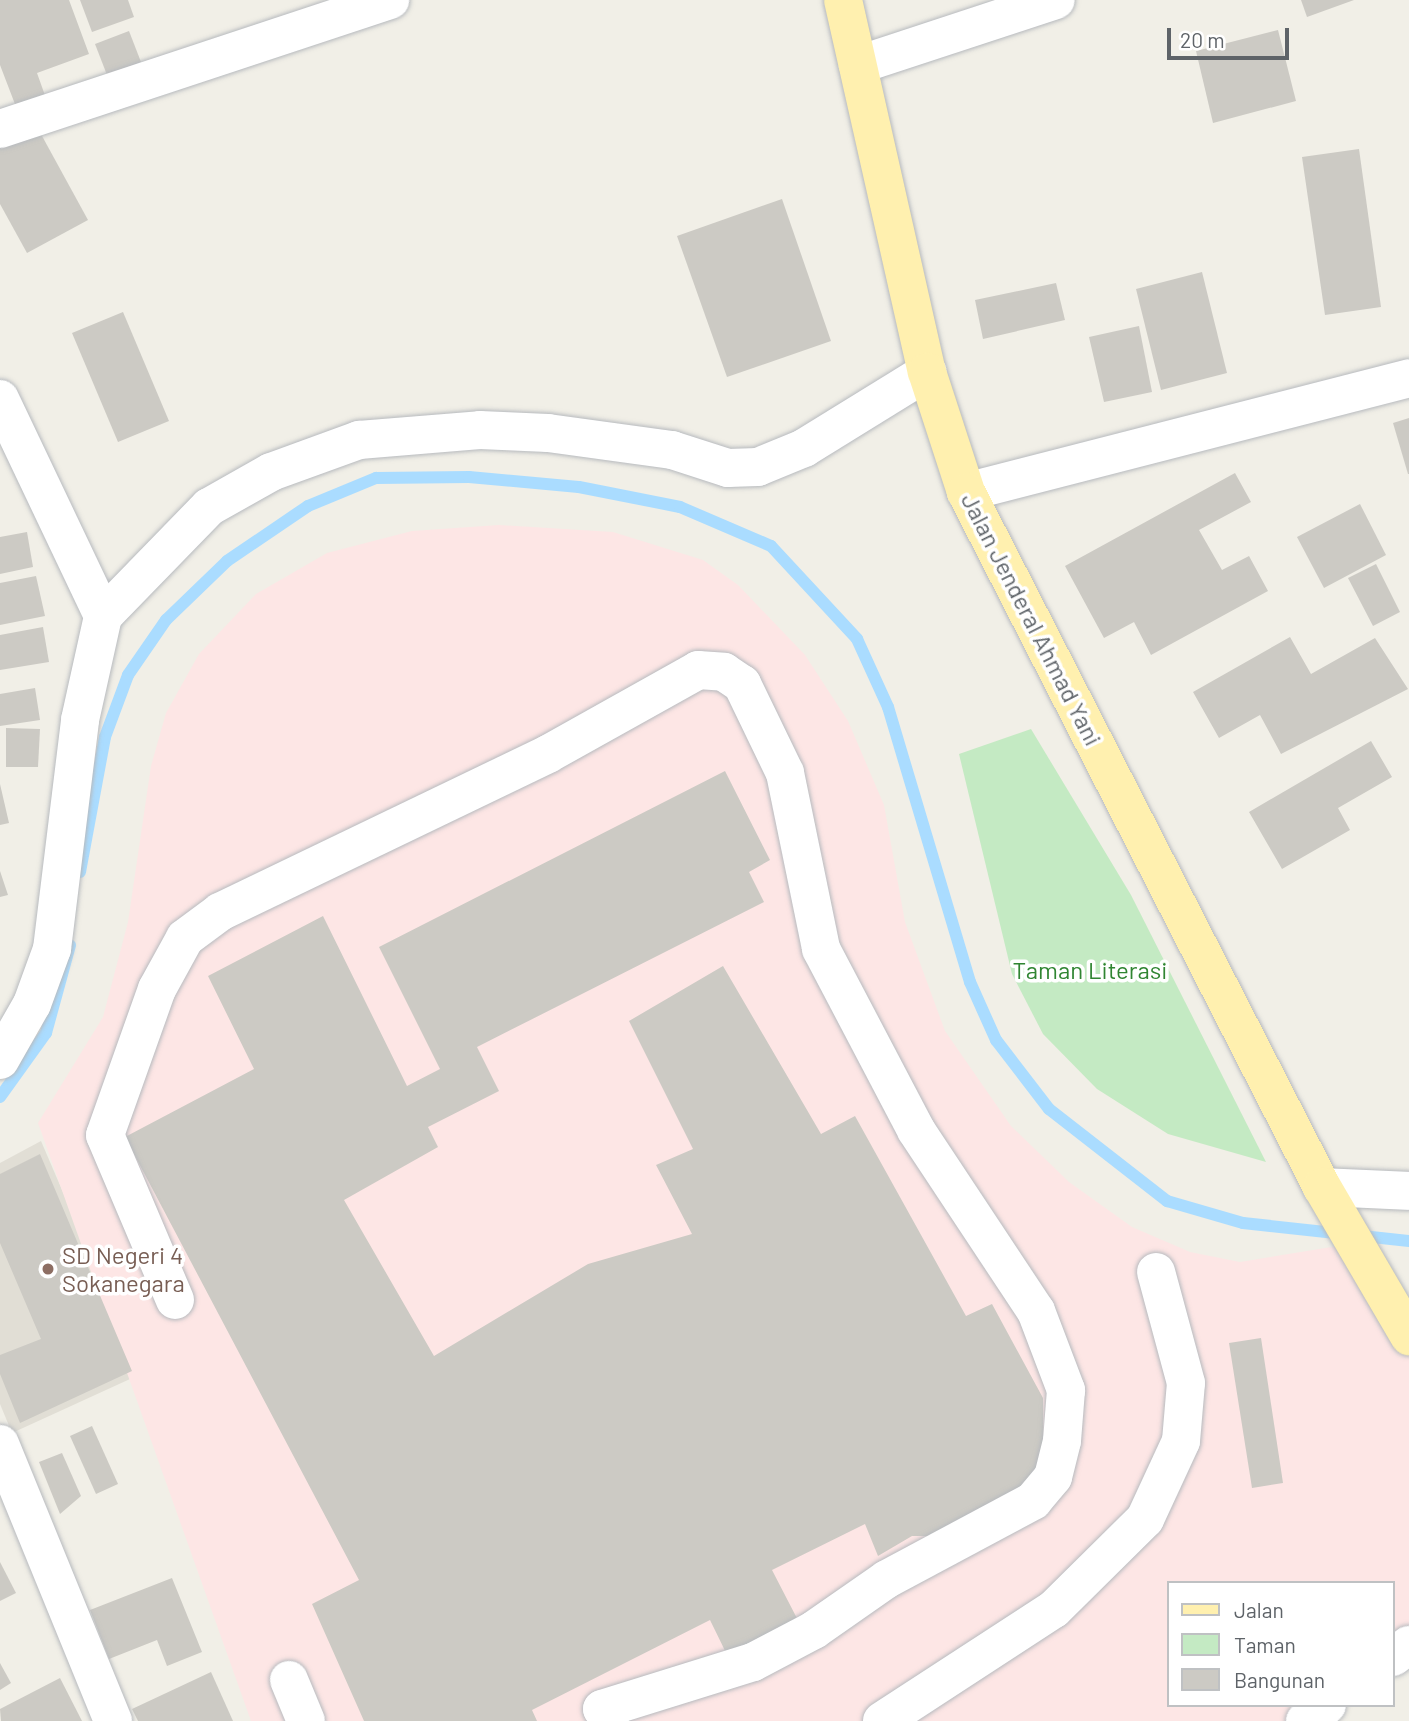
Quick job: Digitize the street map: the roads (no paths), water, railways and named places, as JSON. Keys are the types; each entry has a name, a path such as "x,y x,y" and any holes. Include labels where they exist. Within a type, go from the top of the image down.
{"main road":[{"name":"Jalan Jenderal Ahmad Yani","path":"843,0 927,372 966,492 1326,1192 1391,1300 1409,1336"}],"street":[{"path":"0,129 390,0"},
{"path":"858,65 1056,0"},
{"path":"0,1060 32,1004 51,949 80,719 103,616 209,507 271,472 359,440 548,433 672,450 728,468 758,467 804,448 927,372"},
{"path":"966,492 1409,378"},
{"path":"0,399 103,616"},
{"path":"175,1300 105,1135 157,989 185,938 220,912 548,754 698,670 724,672 742,684 785,773 821,949 916,1130 1036,1311 1066,1390 1062,1441 1052,1477 1033,1501 887,1579 814,1630 753,1662 600,1717"},
{"path":"1326,1192 1409,1191"},
{"path":"882,1721 1054,1609 1145,1519 1181,1441 1186,1383 1156,1272"},
{"path":"2,1452 113,1721"},
{"path":"289,1680 306,1721"},
{"path":"1306,1721 1324,1707"}],"waterway":[{"path":"80,872 105,737 128,675 166,620 227,561 308,506 376,478 469,477 579,487 680,507 771,546 857,639 888,707 970,982 996,1040 1049,1109 1167,1201 1243,1223 1409,1241"},
{"path":"0,1097 46,1033 70,945"}],"place":[{"name":"SD Negeri 4 Sokanegara","path":"48,1269"}],"park label":[{"name":"Taman Literasi","path":"1090,970"}]}
